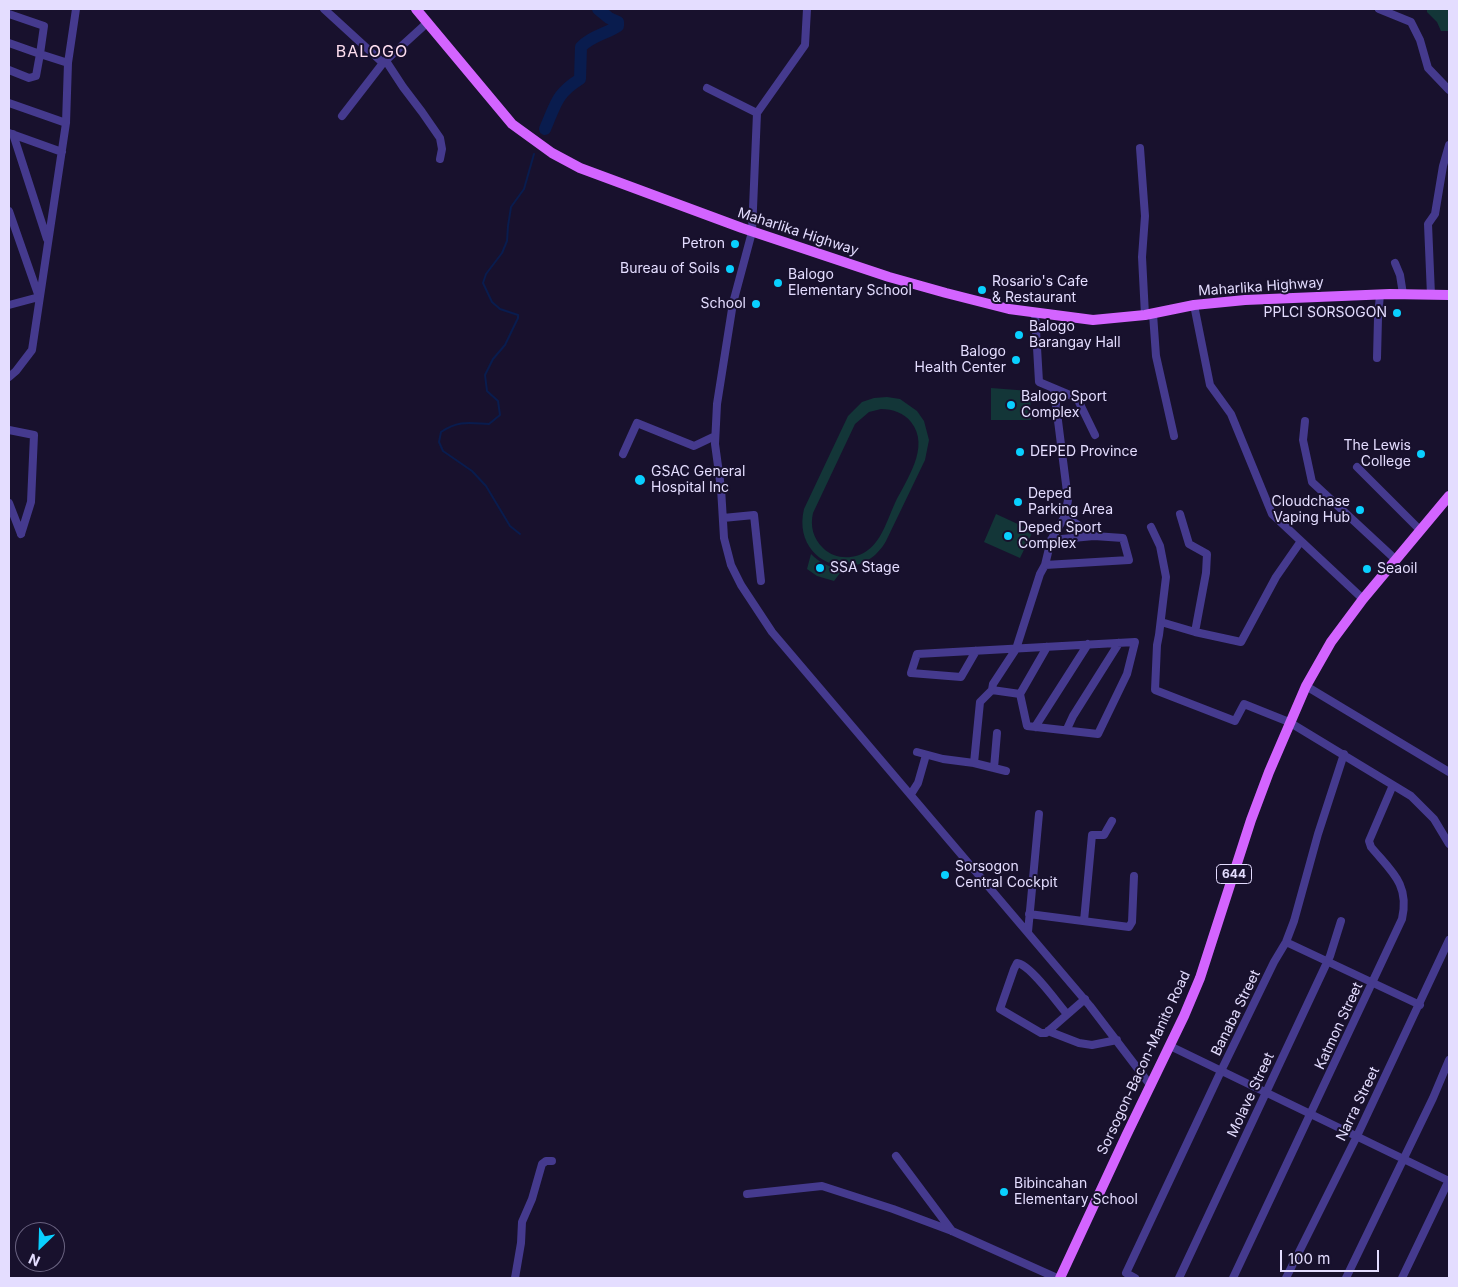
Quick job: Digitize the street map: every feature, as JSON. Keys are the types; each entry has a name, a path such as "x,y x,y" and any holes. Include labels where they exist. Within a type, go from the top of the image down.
{"main road":[{"name":"Maharlika Highway","path":"416,9 512,124 552,153 580,168 752,232 922,286 1009,309 1093,320 1149,315 1194,305 1245,300 1380,294 1449,295"},
{"name":"Sorsogon-Bacon-Manito Road","path":"1059,1278 1170,1046 1200,978 1251,820 1289,722 1306,686 1331,642 1363,599 1449,496"}],"street":[{"path":"9,377 32,350 66,123 68,63 76,9"},
{"path":"324,9 384,62 438,134 442,143 440,159"},
{"path":"807,9 805,45 757,113 752,232 733,303 729,339 718,387 715,444 721,488 724,538 731,565 741,585 772,632 1084,999 1151,1086"},
{"path":"1379,9 1411,22 1420,40 1428,68 1449,90"},
{"path":"9,14 44,26 36,76 29,78 9,70"},
{"path":"342,116 384,62 428,22"},
{"path":"9,43 68,63"},
{"path":"708,88 757,113"},
{"path":"9,103 66,123"},
{"path":"11,133 62,152"},
{"path":"11,133 48,240"},
{"path":"1431,295 1428,224 1435,214 1443,166 1449,145"},
{"path":"1140,148 1145,216 1142,257 1156,356 1174,436"},
{"path":"9,212 39,297"},
{"path":"1395,263 1400,275 1403,294"},
{"path":"1378,358 1380,294"},
{"path":"9,305 39,297"},
{"path":"1194,305 1210,385 1231,414 1272,514 1363,599"},
{"path":"1035,313 1039,382 1077,398 1095,435"},
{"path":"974,763 980,702 992,690 1016,648 1040,574 1045,565 1051,540 1065,516 1068,500 1054,389"},
{"path":"1305,421 1303,440 1312,482 1395,559"},
{"path":"623,454 637,422 694,446 715,436"},
{"path":"9,430 34,435 31,502 21,534 9,504"},
{"path":"1357,467 1420,530"},
{"path":"1180,514 1188,544 1207,554 1206,573 1195,632"},
{"path":"723,518 754,515 761,581"},
{"path":"1065,516 1094,536"},
{"path":"1151,527 1160,546 1166,577 1157,645 1155,690 1235,721 1244,704 1289,722 1411,796 1434,819 1449,844"},
{"path":"1045,565 1129,560 1123,538 1094,536 1051,540"},
{"path":"1161,622 1195,632 1242,642 1276,577 1301,541"},
{"path":"976,650 961,677 911,673 917,654 976,650 1016,648 1047,648 1135,642 1127,674 1098,734 1027,726 1020,694 1047,648"},
{"path":"1067,729 1073,716 1119,643"},
{"path":"1035,727 1088,644"},
{"path":"1306,686 1449,772"},
{"path":"992,690 1020,694"},
{"path":"994,768 997,733"},
{"path":"917,752 1006,771"},
{"name":"Banaba Street","path":"1135,1278 1126,1273 1274,962 1286,942 1344,754"},
{"path":"911,794 918,783 926,755"},
{"name":"Katmon Street","path":"1233,1278 1402,920 1403,898 1396,876 1371,848 1369,841 1393,785"},
{"path":"1028,932 1039,814"},
{"path":"1084,921 1092,835 1100,837 1104,835 1112,821"},
{"path":"1030,914 1129,927 1131,926 1134,876"},
{"name":"Molave Street","path":"1180,1278 1328,962 1341,921"},
{"name":"Narra Street","path":"1286,1278 1357,1136 1449,940"},
{"path":"1286,942 1420,1005"},
{"path":"1067,1014 1030,971 1022,964 1017,963 1000,1009 1041,1033 1044,1034 1048,1031 1084,999"},
{"path":"1048,1031 1079,1043 1092,1045 1116,1040"},
{"path":"1170,1046 1449,1180 1402,1278"},
{"path":"1346,1278 1449,1061"},
{"path":"896,1156 952,1231"},
{"path":"515,1278 521,1243 522,1222 532,1199 542,1164 546,1161 552,1161"},
{"path":"747,1194 822,1186 952,1231 1059,1278"}],"green space":[{"path":"1427,9 1449,9 1449,31 1441,31 1437,22 1427,12"},
{"name":"Balogo Sport Complex","path":"991,388 1030,391 1031,420 991,420"},
{"path":"874,398 900,399 917,411 924,421 929,440 925,460 886,541 874,556 860,564 845,566 830,563 817,556 808,544 803,528 804,509 848,416 862,402","holes":["885,409 905,416 917,432 918,453 915,463 884,528 873,546 857,556 839,557 823,548 815,536 812,527 813,513 855,424 869,412"]},
{"name":"Deped Sport Complex","path":"996,514 1033,531 1020,558 984,542"},
{"name":"SSA Stage","path":"811,554 834,568 843,569 834,581 817,576 807,569"}],"waterway":[{"path":"545,129 561,95 580,79 581,47 589,40 618,26 618,22 609,18 598,9"},
{"path":"520,534 510,526 486,486 472,471 443,451 439,442 441,432 447,428 464,423 489,424 500,415 498,401 487,391 485,375 493,359 505,345 518,315 500,309 492,302 483,283 486,274 502,253 507,241 511,207 524,189 534,154"}],"place":[{"name":"Petron","path":"735,244"},
{"name":"Bureau of Soils","path":"730,269"},
{"name":"Balogo Elementary School","path":"778,283"},
{"name":"Rosario's Cafe & Restaurant","path":"982,290"},
{"name":"School","path":"756,304"},
{"name":"PPLCI SORSOGON","path":"1397,313"},
{"name":"Balogo Barangay Hall","path":"1019,335"},
{"name":"Balogo Health Center","path":"1016,360"},
{"name":"Balogo Sport Complex","path":"1011,405"},
{"name":"DEPED Province","path":"1020,452"},
{"name":"The Lewis College","path":"1421,454"},
{"name":"GSAC General Hospital Inc","path":"640,480"},
{"name":"Deped Parking Area","path":"1018,502"},
{"name":"Cloudchase Vaping Hub","path":"1360,510"},
{"name":"Deped Sport Complex","path":"1008,536"},
{"name":"SSA Stage","path":"820,568"},
{"name":"Seaoil","path":"1367,569"},
{"name":"Sorsogon Central Cockpit","path":"945,875"},
{"name":"Bibincahan Elementary School","path":"1004,1192"}],"district":[{"name":"BALOGO","path":"372,52"}]}
